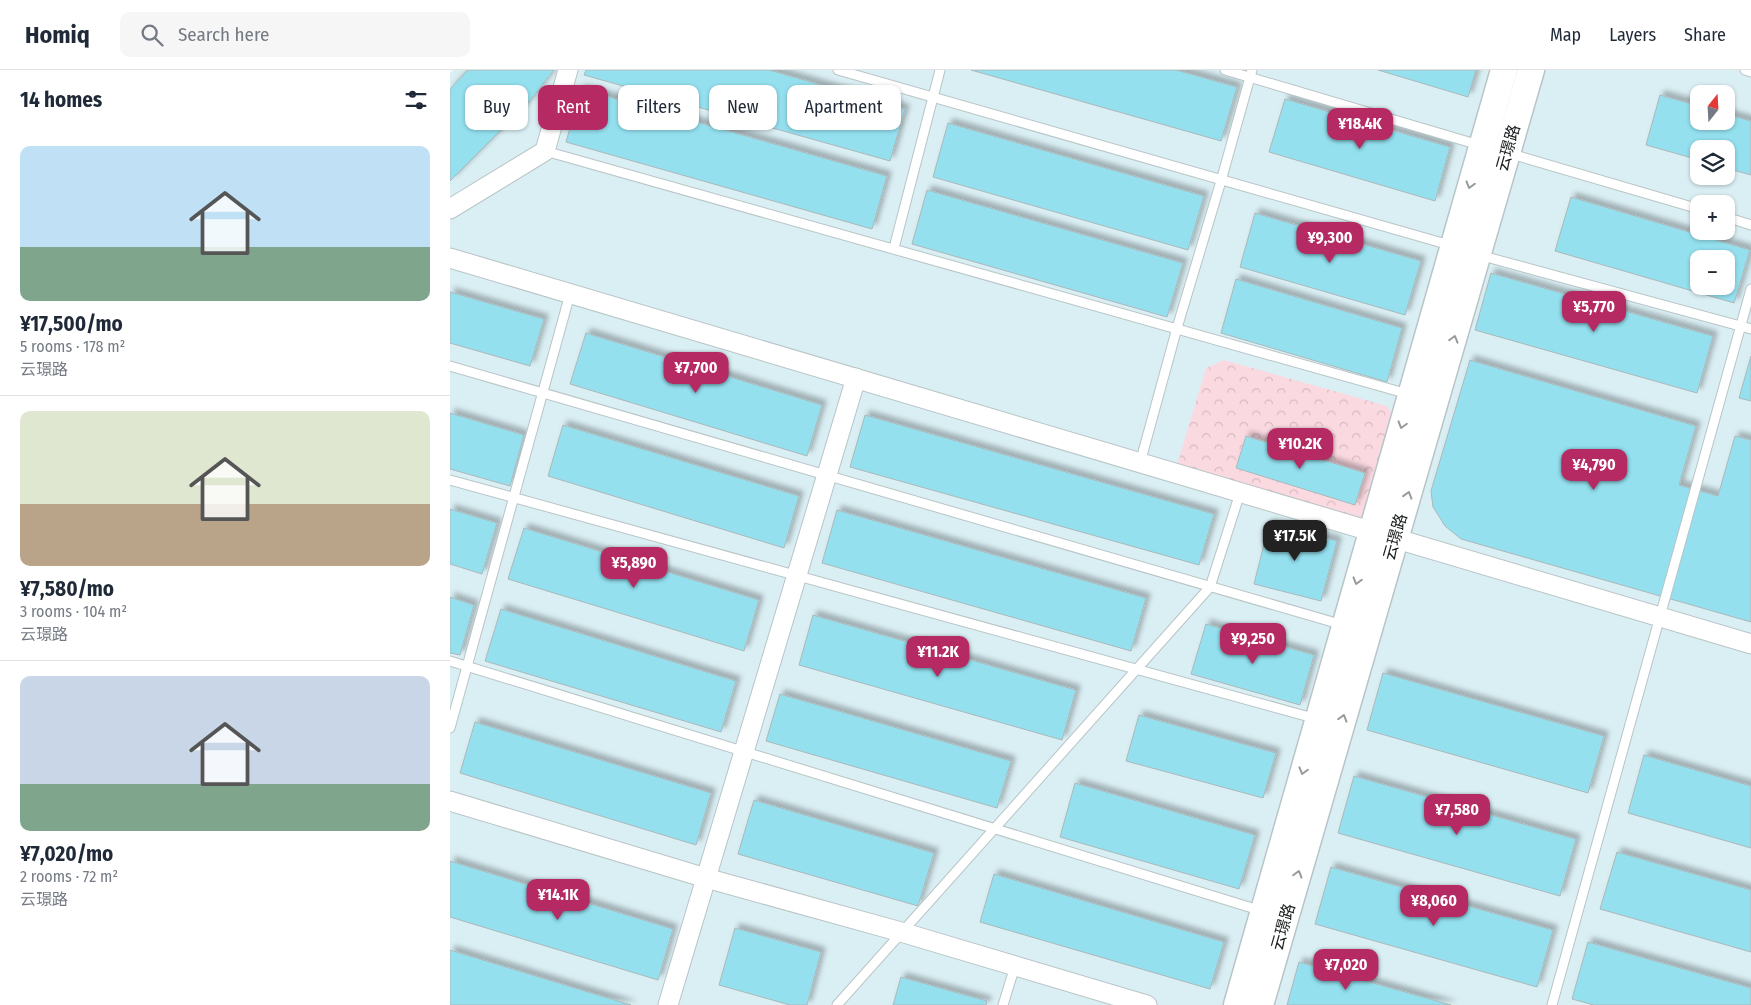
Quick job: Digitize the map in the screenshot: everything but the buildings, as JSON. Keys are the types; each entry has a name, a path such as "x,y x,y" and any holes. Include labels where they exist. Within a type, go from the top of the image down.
{"street":[{"path":"450,208 544,151 568,70"},
{"name":"云璟路","path":"1494,149 1504,70"},
{"name":"云璟路","path":"1260,1005 1383,535 1494,149 1530,70"},
{"name":"云璟路","path":"1237,1005 1345,626 1383,535 1410,395 1465,250"},
{"path":"450,258 1751,644"},
{"path":"668,1005 856,378"},
{"path":"450,801 706,878 901,932 1147,1005"}],"lane":[{"path":"838,70 1221,181 1751,329"},
{"path":"894,248 940,70"},
{"path":"1225,70 1251,74 1494,149 1690,206"},
{"path":"1745,70 1751,72"},
{"path":"1140,463 1251,74"},
{"path":"544,151 894,248 1410,395"},
{"path":"1735,220 1751,225"},
{"path":"1552,1005 1751,289"},
{"path":"450,728 570,294"},
{"path":"450,366 1345,626"},
{"path":"450,480 1318,720"},
{"path":"836,1005 1210,587 1240,493"},
{"path":"450,661 1263,912"},
{"path":"1004,1005 1015,966"}],"shaded area":[{"path":"454,70 1751,70 1751,1005 450,1005 450,73"}],"green space":[{"path":"1224,360 1387,406 1396,420 1366,520 1177,465 1206,368"}]}
